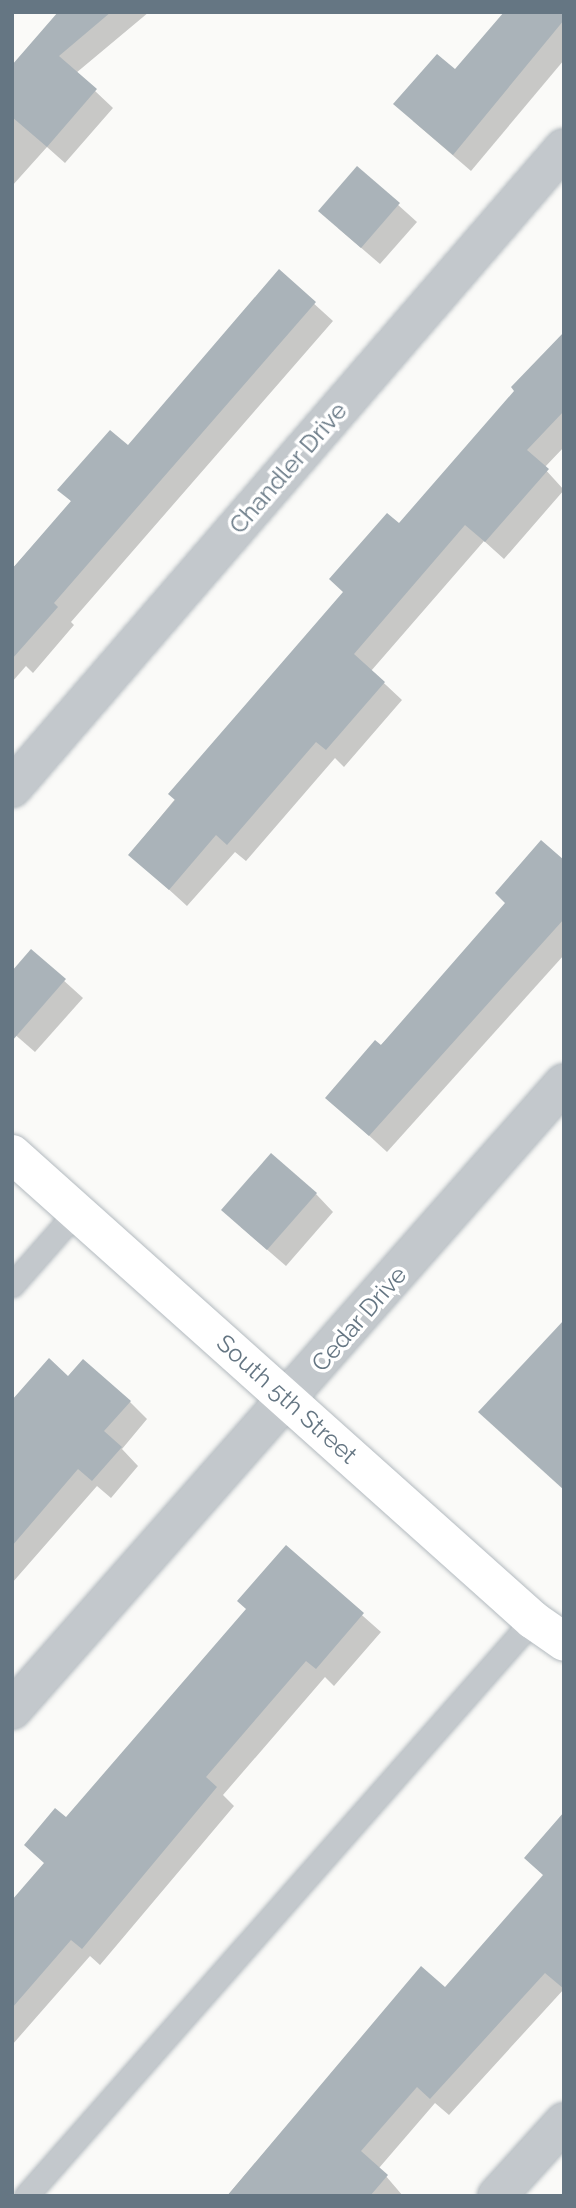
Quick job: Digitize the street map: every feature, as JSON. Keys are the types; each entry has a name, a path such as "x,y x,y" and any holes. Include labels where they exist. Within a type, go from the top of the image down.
{"street":[{"name":"Chandler Drive","path":"12,788 564,148"},
{"name":"Cedar Drive","path":"12,1710 289,1400 564,1083"},
{"name":"South 5th Street","path":"12,1154 533,1619 564,1642"},
{"path":"497,2196 564,2122"}],"lane":[{"path":"12,1285 77,1211"},
{"path":"26,2196 533,1619"}],"building":[{"path":"58,12 111,12 59,56 97,89 47,147 12,117 12,65"},
{"path":"504,12 564,12 564,20 453,155 393,104 437,54 455,69"},
{"path":"357,166 400,203 361,248 318,211"},
{"path":"279,269 316,302 54,603 58,607 12,659 12,569 71,501 57,490 110,430 128,445"},
{"path":"564,332 564,411 527,450 549,469 485,542 465,525 354,654 385,682 326,750 316,742 227,845 216,835 169,890 128,855 175,800 168,794 343,592 329,579 387,513 399,523 514,391 511,387"},
{"path":"541,840 564,860 564,919 369,1136 325,1098 375,1040 381,1045 505,903 495,893"},
{"path":"31,949 66,979 12,1041 12,971"},
{"path":"271,1153 317,1193 267,1250 221,1210"},
{"path":"564,1320 564,1490 478,1412"},
{"path":"49,1358 68,1376 83,1359 131,1401 104,1431 122,1447 92,1481 78,1469 12,1546 12,1400"},
{"path":"286,1545 364,1613 316,1669 306,1661 206,1777 217,1787 82,1949 71,1940 12,2008 12,1900 44,1863 24,1845 55,1808 66,1817 246,1609 237,1601"},
{"path":"564,1812 564,1989 545,1973 430,2099 417,2087 361,2151 388,2175 370,2196 227,2196 421,1966 445,1987 543,1875 524,1858"}]}
